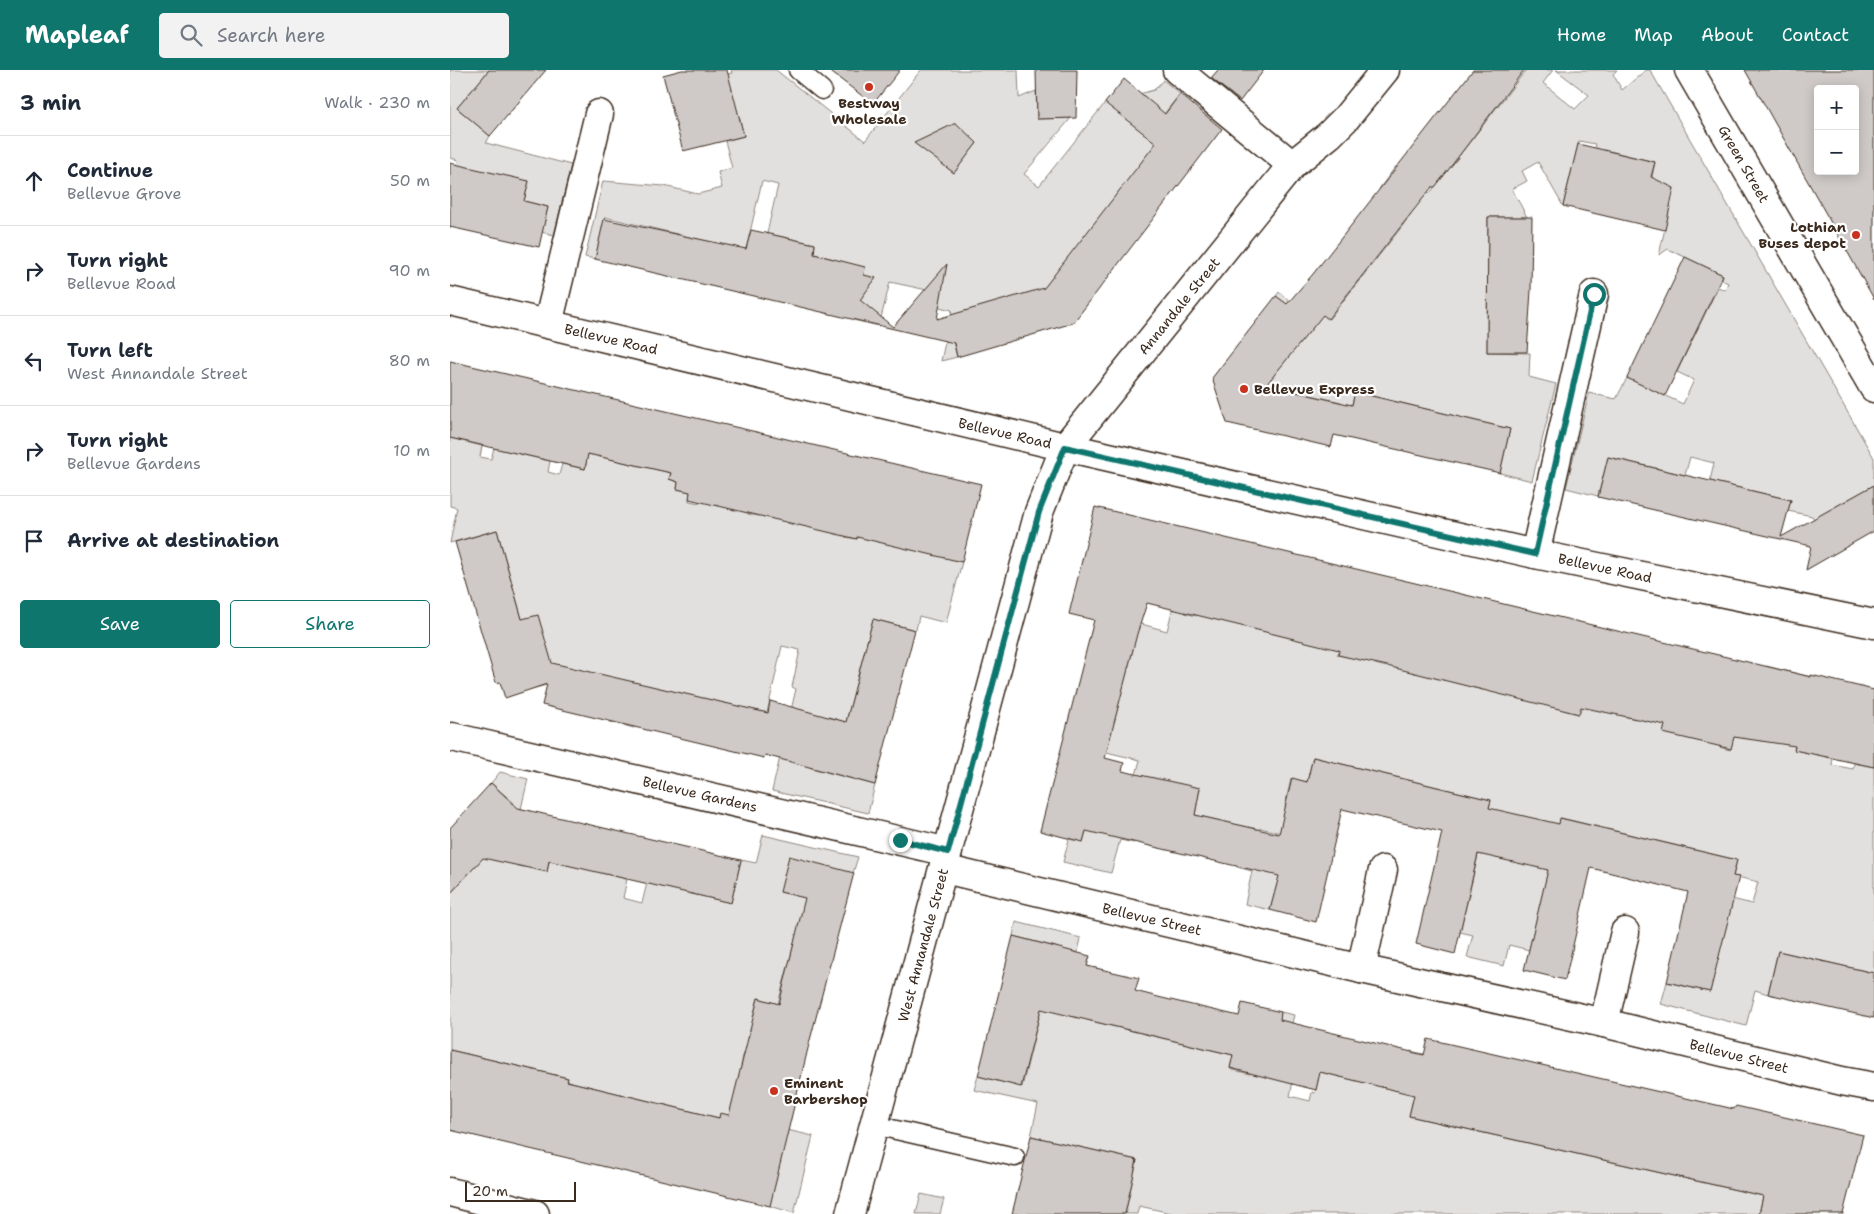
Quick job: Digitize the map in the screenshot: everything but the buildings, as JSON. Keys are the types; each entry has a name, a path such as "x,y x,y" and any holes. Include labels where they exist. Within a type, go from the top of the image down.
{"street":[{"path":"1177,70 1292,165"},
{"name":"Annandale Street","path":"1065,447 1292,165 1329,135 1346,118 1386,70"},
{"name":"Green Street","path":"1689,70 1874,388"},
{"name":"Bellevue Road","path":"548,324 599,114"},
{"path":"1535,554 1594,294"},
{"name":"Bellevue Road","path":"450,302 1065,447 1535,554 1874,624"},
{"name":"West Annandale Street","path":"850,1214 1039,512 1065,447"},
{"name":"Bellevue Gardens","path":"451,734 946,860"},
{"name":"Bellevue Street","path":"946,860 1361,969 1604,1023 1842,1081 1874,1087"},
{"path":"1361,969 1384,870"},
{"path":"1604,1023 1625,932"},
{"path":"450,1192 535,1214"}],"lane":[{"path":"798,70 822,90"},
{"path":"874,1125 1015,1157"}],"shaded area":[{"path":"450,70 489,70 457,108 490,136 486,143 571,165 554,235 542,232 548,207 524,201 529,181 452,184 458,160 450,158"},
{"path":"731,70 776,70 865,141 921,70 1018,70 1019,98 1036,91 1037,119 1071,118 1024,174 1039,186 1105,103 1154,90 1163,80 1180,94 1164,114 1174,122 1067,282 949,327 957,357 941,361 952,310 939,307 941,293 890,282 879,326 853,320 863,279 832,271 834,259 814,254 815,244 774,235 762,255 778,185 762,181 736,292 732,247 605,217 595,259 585,257 603,181 664,186 698,194 722,188 718,172 732,168 725,141 744,136 737,110 709,79 732,73","holes":["915,143 977,143 954,173"]},
{"path":"1526,70 1553,70 1543,83 1575,109 1589,95 1556,70 1617,70 1613,74 1622,90 1646,70 1650,70 1874,458 1874,485 1814,519 1812,516 1788,511 1791,500 1710,481 1714,463 1690,457 1685,475 1608,457 1598,496 1566,488 1589,393 1616,399 1627,378 1683,404 1694,380 1677,372 1718,287 1725,290 1728,283 1722,280 1723,275 1668,249 1659,255 1674,188 1651,182 1655,162 1610,151 1590,168 1595,144 1579,141 1563,206 1538,162 1522,171 1527,181 1512,189 1527,217 1488,217 1487,352 1530,353 1529,377 1556,384 1532,481 1500,473 1510,429 1355,392 1344,437 1335,434 1341,402 1276,387 1271,378 1314,326 1276,296 1279,292 1290,301 1296,294 1329,319 1411,215 1379,189 1396,166 1430,193"},
{"path":"450,438 482,446 480,457 491,459 494,448 550,461 548,472 559,475 562,464 585,469 588,454 671,473 669,479 678,482 677,489 690,492 689,501 699,503 701,495 749,506 748,514 759,516 760,509 788,515 787,523 798,526 800,518 846,529 845,537 857,539 859,531 962,562 946,623 919,616 916,630 873,619 846,722 826,717 811,768 875,785 868,813 772,791 796,689 792,687 800,650 782,646 767,713 645,685 634,728 610,722 619,680 547,685 531,689 526,674 522,619 497,530 450,543 457,508 450,506"},
{"path":"1174,603 1187,606 1185,613 1196,616 1198,609 1340,643 1338,655 1348,657 1351,645 1377,651 1375,664 1387,667 1390,653 1435,664 1432,677 1443,680 1474,673 1470,687 1483,690 1486,678 1567,711 1579,714 1582,700 1635,719 1636,713 1722,733 1719,747 1730,750 1734,736 1749,739 1766,666 1811,677 1795,750 1833,758 1832,765 1853,769 1854,763 1874,767 1874,973 1778,951 1768,994 1755,990 1746,1026 1661,1004 1667,982 1710,992 1728,898 1752,904 1758,882 1733,876 1737,860 1561,818 1529,950 1509,945 1504,966 1467,957 1473,935 1460,932 1491,800 1313,757 1307,782 1291,779 1285,805 1300,809 1294,836 1260,828 1256,853 1288,862 1276,888 1270,910 1245,904 1252,871 1237,867 1247,827 1195,815 1200,788 1143,803 1134,843 1120,840 1111,873 1063,862 1069,839 1083,842 1093,803 1133,786 1140,760 1106,752 1133,649 1090,637 1134,622 1167,631"},
{"path":"500,772 528,779 521,809 532,811 523,851 547,872 550,857 598,827 611,830 601,873 627,879 623,898 642,903 647,883 731,903 741,860 756,863 763,835 858,857 853,873 780,892 806,898 778,1004 758,998 753,1017 766,1021 743,1056 741,1067 787,1130 813,1136 794,1213 770,1206 720,1114 719,1118 567,1081 568,1078 450,1050 450,894 502,837 492,828 514,803 491,783"},
{"path":"1016,922 1081,938 1077,957 1065,988 1087,966 1099,969 1087,1020 1233,1055 1230,1069 1250,1074 1251,1071 1269,1064 1281,1012 1294,1015 1292,1023 1296,1024 1287,1063 1296,1066 1290,1096 1310,1101 1312,1092 1315,1093 1320,1072 1400,1091 1410,1051 1424,1054 1409,1116 1763,1196 1759,1214 1176,1214 1139,1206 1137,1214 1125,1214 1137,1160 1031,1136 1038,1104 974,1090 978,1076 1022,1087 1056,947 1013,936"},
{"path":"921,1194 944,1199 940,1214 916,1214"}],"place":[{"name":"Bestway Wholesale","path":"869,87"},
{"name":"Lothian Buses depot","path":"1856,235"},
{"name":"Bellevue Express","path":"1244,389"},
{"name":"Eminent Barbershop","path":"774,1091"}],"route":[{"path":"900,840 948,852 1039,512 1065,447 1535,554 1594,294"}]}
